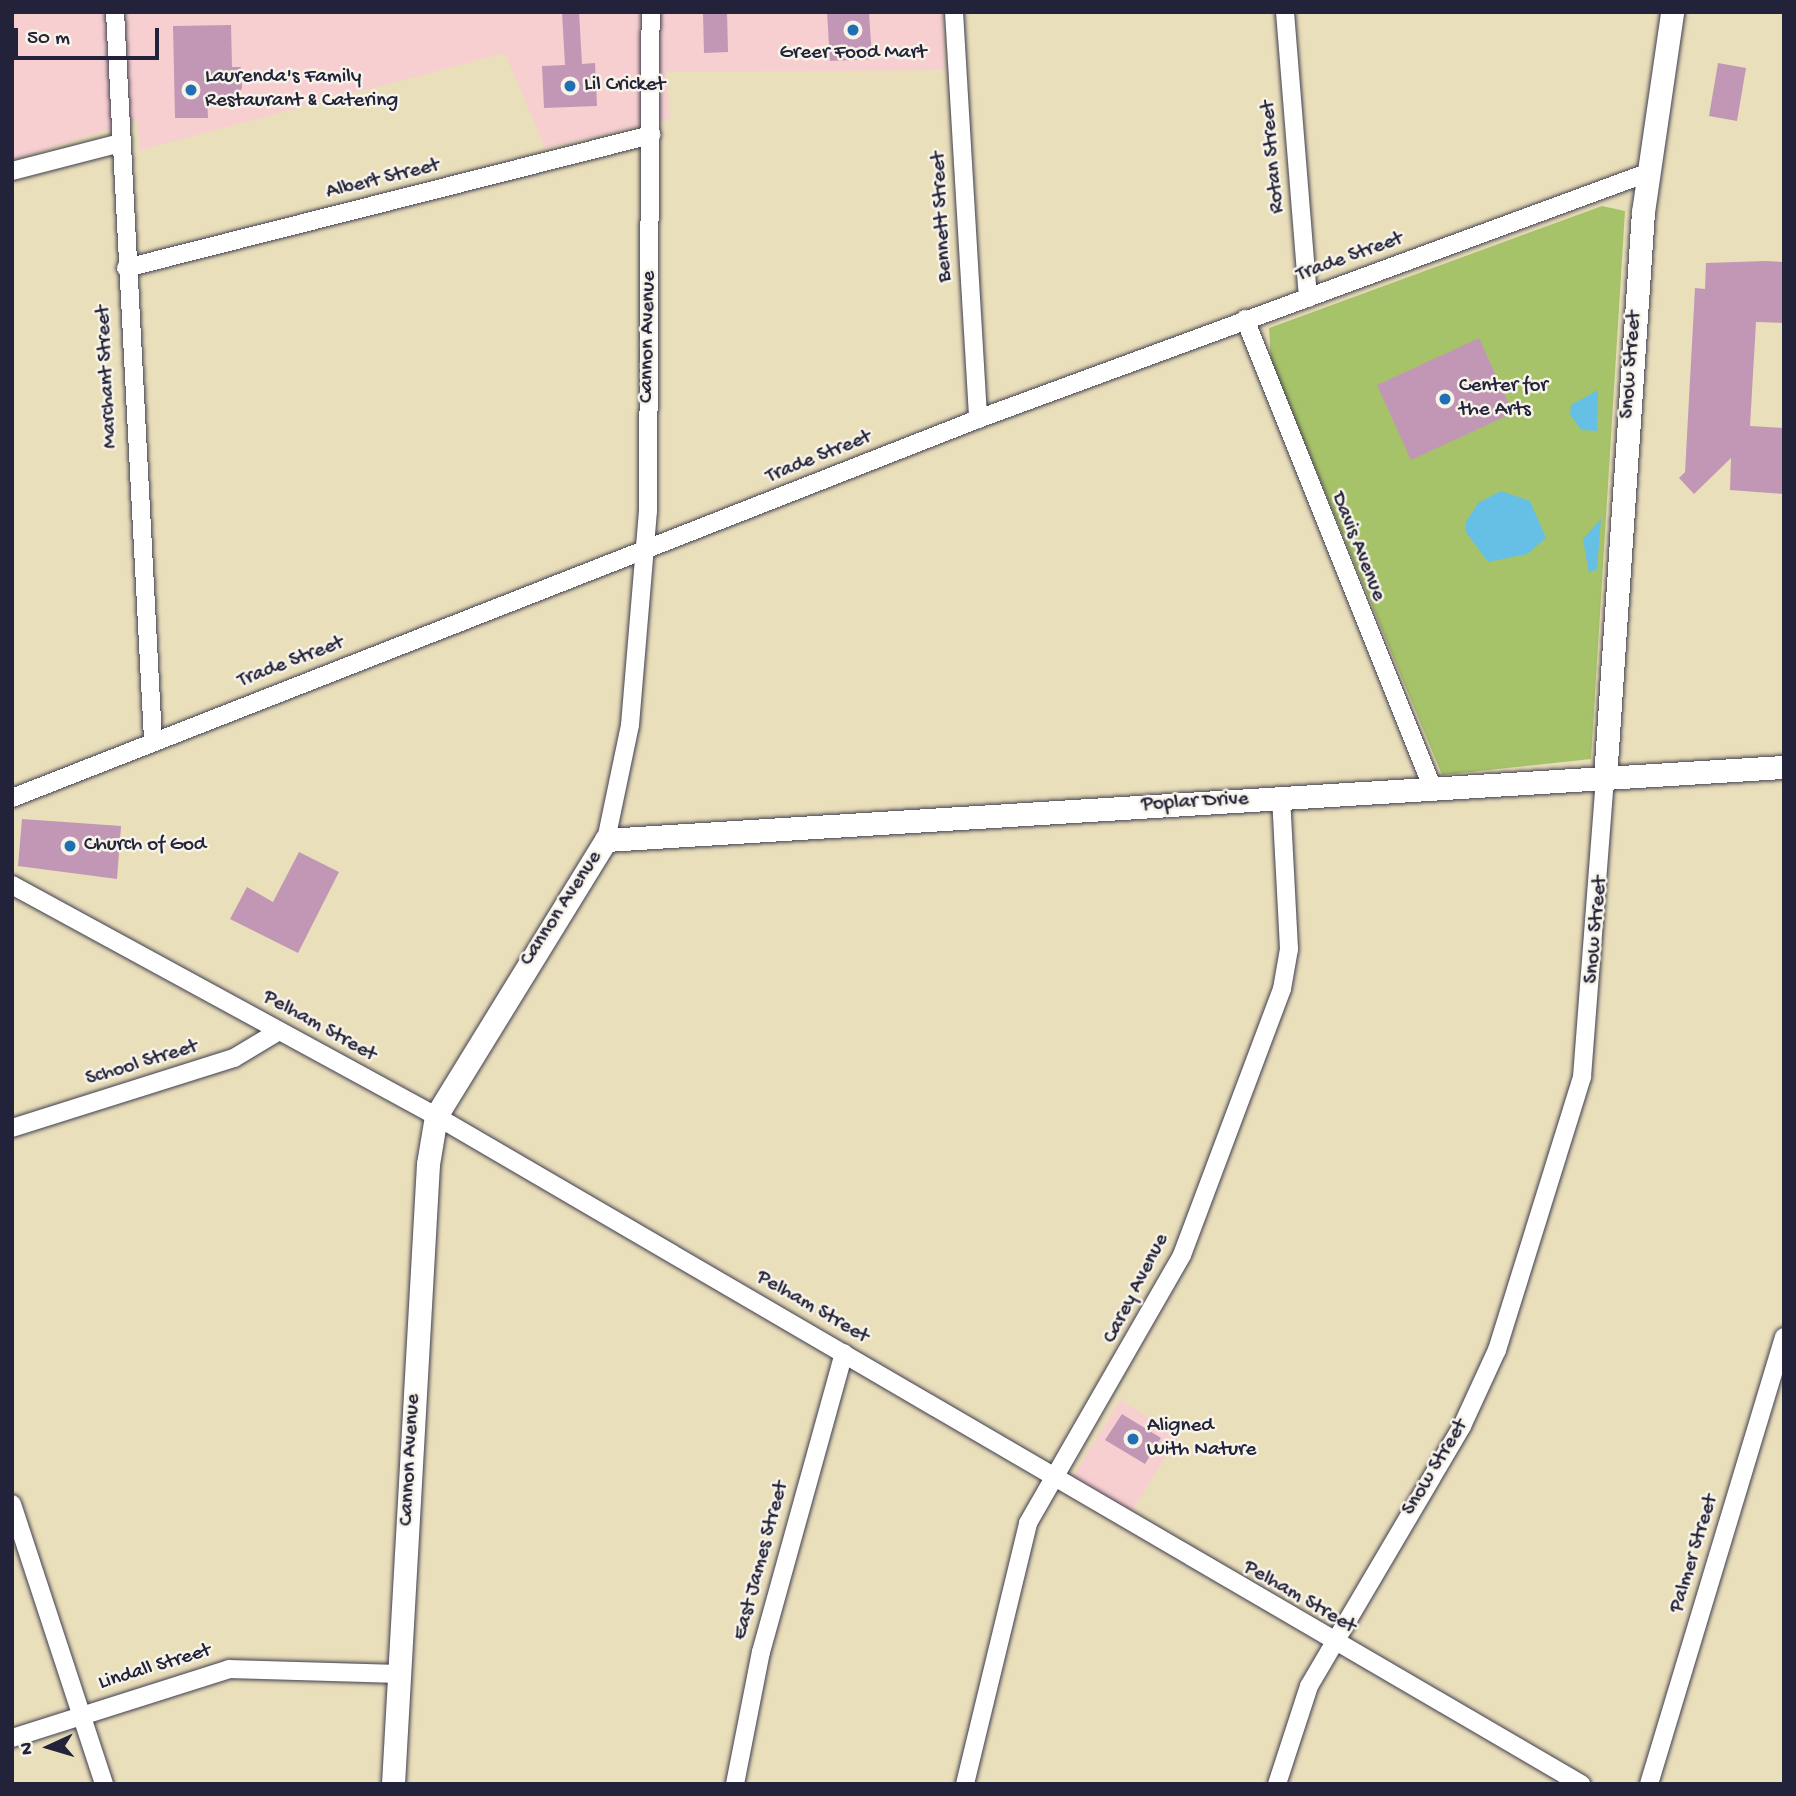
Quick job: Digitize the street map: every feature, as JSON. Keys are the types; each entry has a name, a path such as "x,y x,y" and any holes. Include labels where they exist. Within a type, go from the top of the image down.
{"street":[{"name":"Marchant Street","path":"115,12 126,268 153,740"},
{"name":"Cannon Avenue","path":"393,1784 428,1164 436,1116 606,840 630,725 644,552 652,135 651,12"},
{"name":"Bennett Street","path":"954,12 978,419"},
{"name":"Rotan Street","path":"1285,12 1308,298"},
{"name":"Snow Street","path":"1278,1784 1309,1686 1482,1388 1570,1123 1589,1033 1647,173 1672,12"},
{"name":"Albert Street","path":"126,268 652,135"},
{"path":"12,171 120,143"},
{"name":"Trade Street","path":"12,798 153,740 644,552 978,419 1647,173"},
{"name":"Davis Avenue","path":"1245,319 1433,789"},
{"name":"Poplar Drive","path":"606,840 1784,767"},
{"name":"Carey Avenue","path":"965,1784 1016,1563 1035,1508 1055,1480 1182,1255 1282,989 1289,948 1281,798"},
{"name":"Pelham Street","path":"12,885 436,1116 844,1353 1332,1644 1581,1784"},
{"name":"School Street","path":"12,1128 234,1058 279,1031"},
{"name":"Palmer Street","path":"1649,1784 1784,1337"},
{"name":"East James Street","path":"735,1784 761,1652 844,1353"},
{"path":"12,1504 104,1784"},
{"name":"Lindall Street","path":"12,1738 229,1669 399,1674"}],"shaded area":[{"path":"12,12 983,12 942,14 945,70 666,72 670,119 545,148 505,53 140,150 137,120 12,160"},
{"path":"1120,1400 1179,1436 1131,1513 1073,1477"}],"green space":[{"path":"1602,206 1625,211 1591,759 1442,775 1271,361 1269,328"}],"water":[{"path":"1598,390 1597,431 1581,430 1570,414 1571,405"},
{"path":"1501,491 1530,501 1546,538 1527,554 1488,562 1465,531 1466,522 1478,503"},
{"path":"1601,519 1597,569 1589,573 1583,539"}],"building":[{"name":"Lil Cricket","path":"562,12 579,12 582,64 595,63 597,106 544,108 542,66 565,65"},
{"path":"703,12 727,12 728,52 704,53"},
{"path":"827,12 869,12 872,59 830,61"},
{"name":"Laurenda's Family Restaurant & Catering","path":"231,25 232,67 241,67 242,88 238,95 207,96 208,118 175,118 173,26"},
{"path":"1718,63 1746,68 1737,121 1709,116"},
{"path":"1784,262 1784,323 1756,322 1750,426 1784,428 1784,494 1730,490 1731,458 1694,494 1679,478 1685,472 1695,288 1705,289 1706,263"},
{"name":"Center for the Arts","path":"1479,338 1513,413 1411,460 1377,385"},
{"name":"Church of God","path":"22,819 121,826 117,879 18,866"},
{"path":"299,852 339,872 298,953 230,919 247,887 273,902"},
{"name":"Aligned With Nature","path":"1122,1414 1161,1438 1145,1464 1105,1440"}],"place":[{"name":"Greer Food Mart","path":"853,30"},
{"name":"Lil Cricket","path":"570,86"},
{"name":"Laurenda's Family Restaurant & Catering","path":"191,90"},
{"name":"Center for the Arts","path":"1445,399"},
{"name":"Church of God","path":"70,846"},
{"name":"Aligned With Nature","path":"1133,1439"}]}
